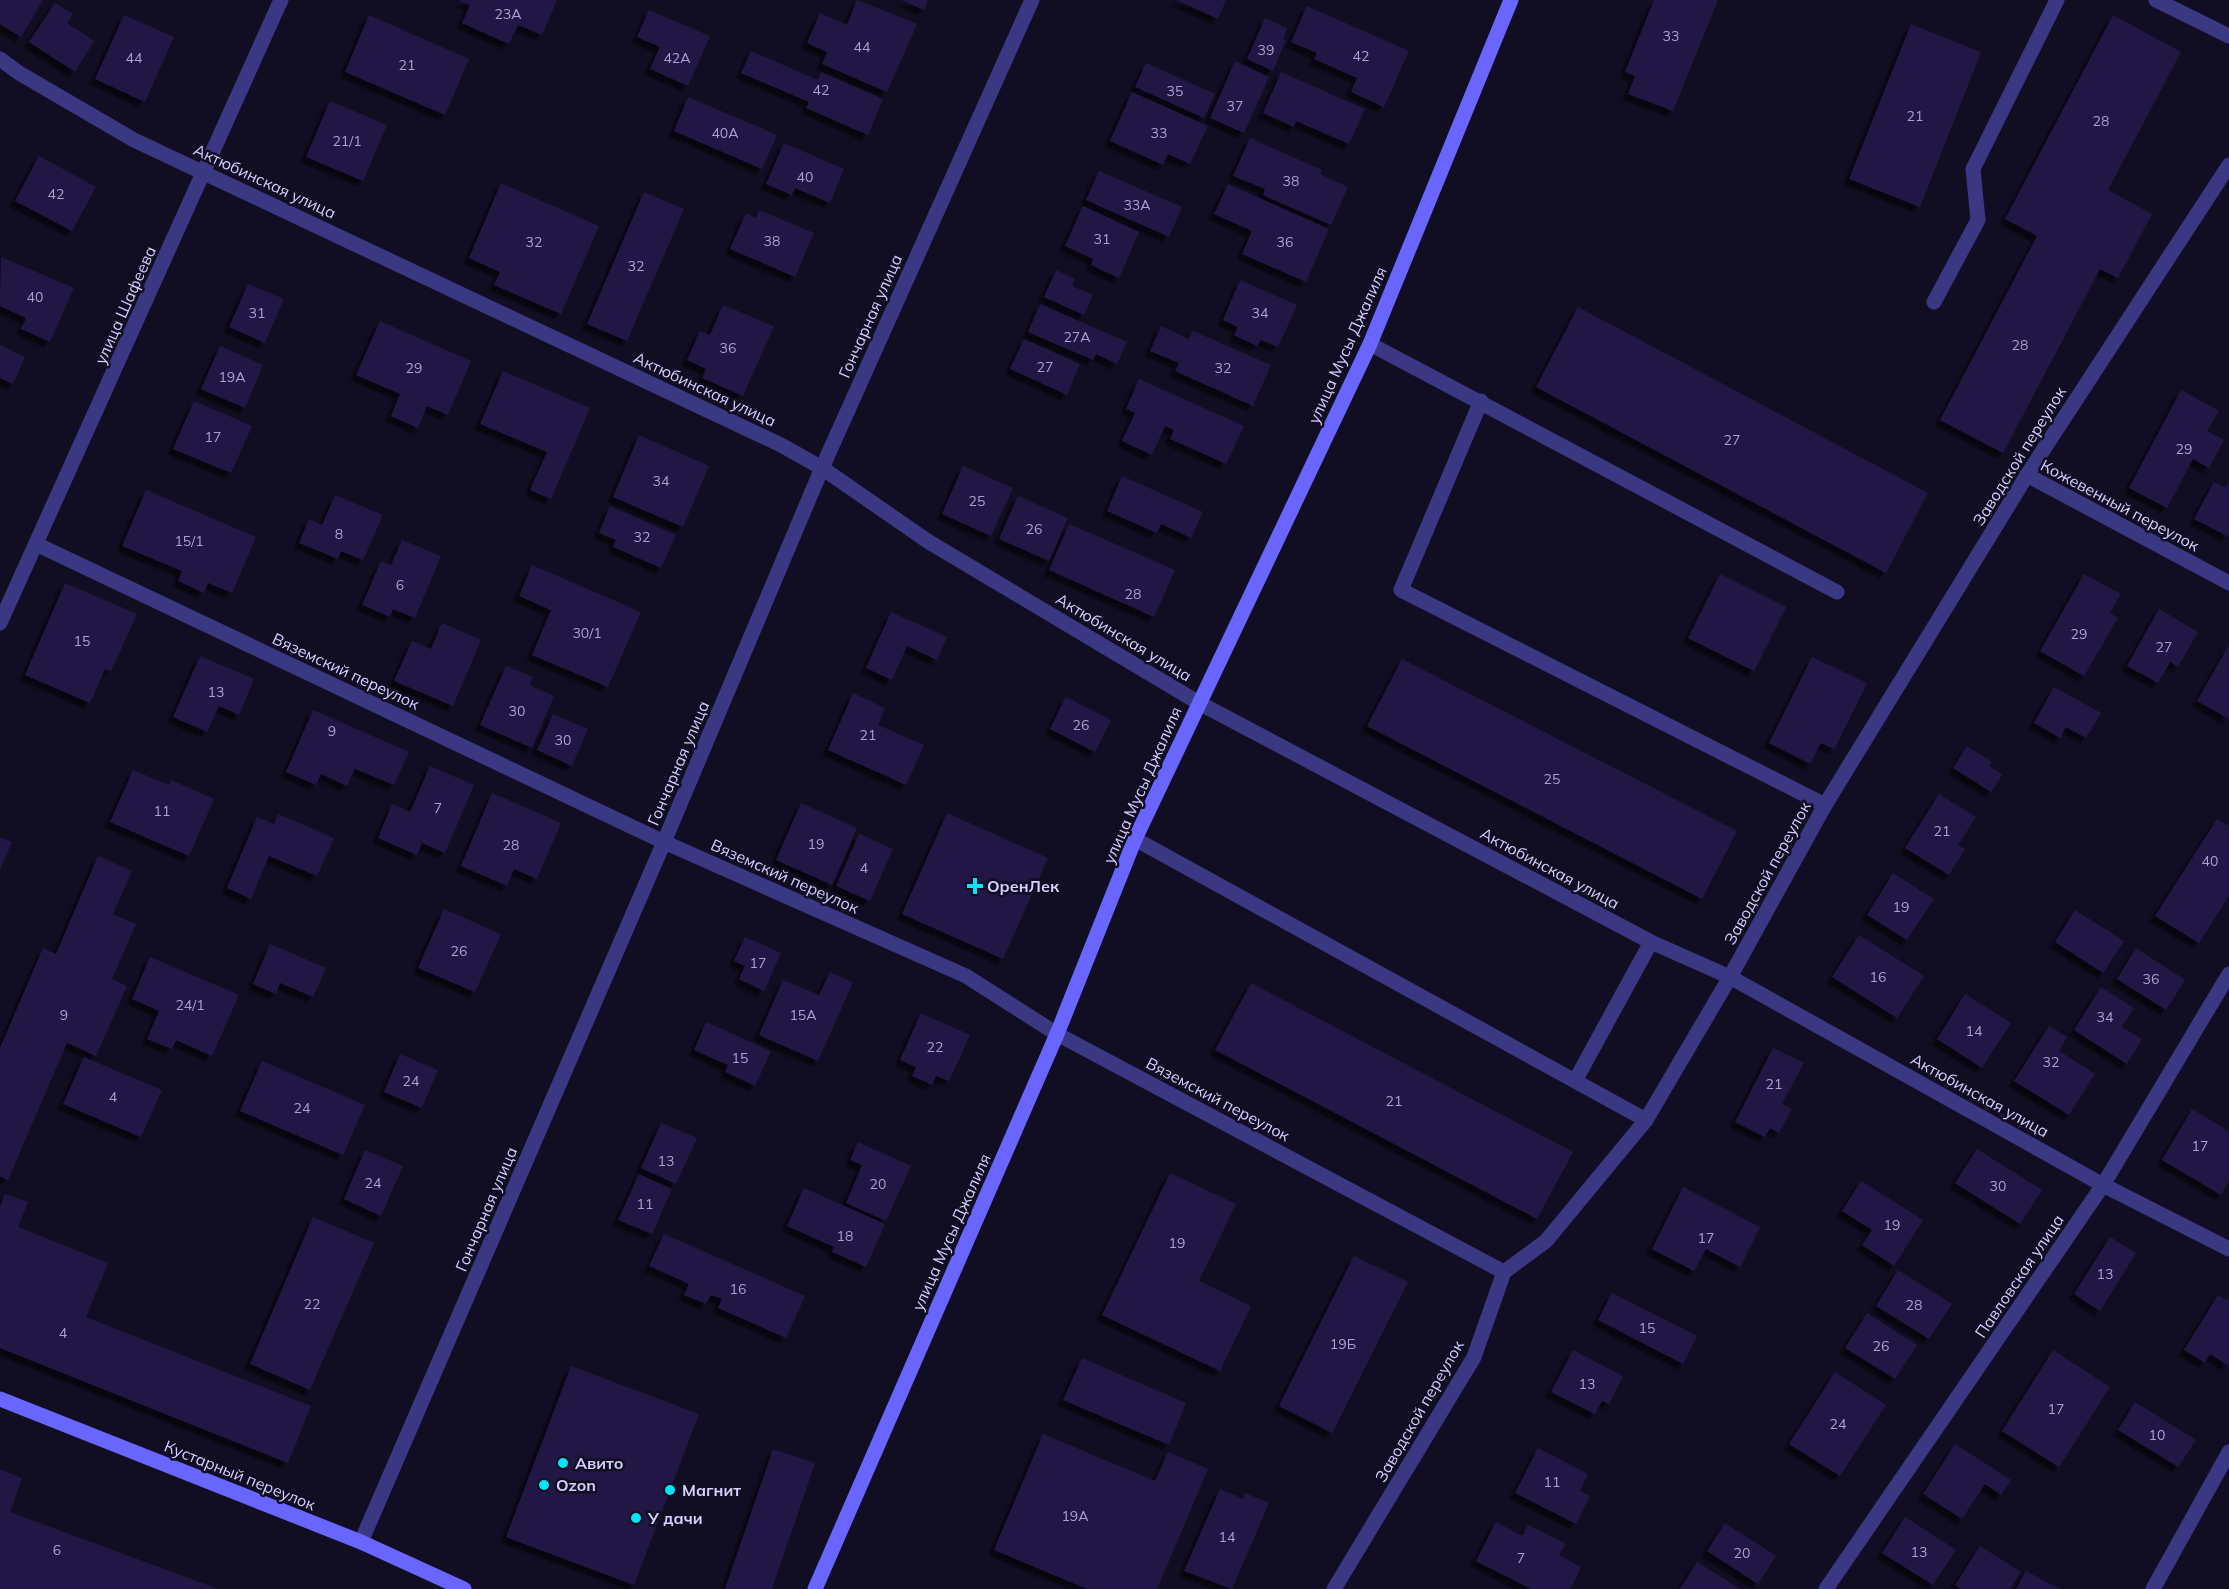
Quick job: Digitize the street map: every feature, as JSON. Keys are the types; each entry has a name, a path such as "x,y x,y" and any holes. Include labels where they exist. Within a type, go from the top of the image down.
{"street":[{"name":"улица Шафеева","path":"0,623 281,0"},
{"name":"Гончарная улица","path":"361,1542 664,842 822,468 1032,0"},
{"name":"улица Мусы Джалиля","path":"815,1589 1057,1034 1135,839 1370,344 1511,0"},
{"path":"1934,302 1978,220 1972,169 2057,0"},
{"path":"2156,0 2229,36"},
{"name":"Актюбинская улица","path":"0,60 19,74 134,140 781,445 822,468 929,542 1199,703 1651,942 1730,977 2103,1185 2229,1249"},
{"name":"Заводской переулок","path":"1334,1589 1474,1357 1504,1272 1546,1241 1646,1120 1730,977 1825,805 2027,475 2229,165"},
{"path":"1370,344 1837,592"},
{"path":"1481,401 1401,590 1825,805"},
{"name":"Кожевенный переулок","path":"2027,475 2229,583"},
{"name":"Вяземский переулок","path":"36,544 664,842 966,976 1057,1034 1504,1272"},
{"path":"1135,839 1646,1120"},
{"path":"1575,1081 1651,942"},
{"name":"Павловская улица","path":"1826,1589 2103,1185 2229,974"},
{"name":"Кустарный переулок","path":"0,1399 361,1542 464,1589"},
{"path":"2153,1589 2229,1452"}],"building":[{"path":"0,0 43,0 21,37 0,24"},
{"path":"459,0 557,0 542,35 518,25 509,44 462,23 470,5"},
{"path":"857,0 917,24 887,92 822,64 827,52 807,43 820,13 847,25"},
{"path":"902,0 928,0 924,10"},
{"path":"1176,0 1226,0 1218,19"},
{"path":"1654,0 1718,0 1673,111 1628,94 1635,76 1625,72"},
{"path":"55,3 73,14 67,23 94,41 75,72 29,42"},
{"path":"1307,6 1409,51 1384,107 1351,92 1357,78 1314,59 1317,53 1291,42"},
{"path":"649,10 710,36 688,86 650,69 660,47 637,37"},
{"path":"124,15 174,37 145,102 95,79"},
{"path":"369,15 469,59 445,115 345,72"},
{"path":"2113,15 2181,52 2108,190 2152,214 2118,278 2100,269 2003,453 1940,420 2037,236 2005,219"},
{"path":"1265,18 1287,28 1283,39 1286,40 1273,71 1247,59"},
{"path":"1911,24 1981,52 1920,207 1849,179"},
{"path":"751,51 818,80 821,72 883,99 868,135 806,108 809,102 741,73"},
{"path":"1235,61 1269,77 1244,133 1210,118"},
{"path":"1146,63 1215,94 1204,118 1135,87"},
{"path":"1281,72 1365,109 1349,144 1296,121 1294,127 1263,113"},
{"path":"1132,92 1208,126 1190,164 1168,154 1163,165 1110,141"},
{"path":"688,97 777,135 762,169 674,131"},
{"path":"330,101 387,125 363,181 306,157"},
{"path":"1250,138 1322,170 1320,174 1348,187 1331,225 1263,195 1265,189 1233,176"},
{"path":"784,143 844,169 830,203 795,188 792,195 766,184"},
{"path":"39,156 96,187 72,231 15,201"},
{"path":"1099,171 1182,207 1169,237 1086,200"},
{"path":"501,183 599,226 561,314 494,285 500,272 469,258"},
{"path":"1228,184 1329,229 1306,282 1242,254 1252,231 1214,214"},
{"path":"644,192 684,209 627,341 587,324"},
{"path":"1083,206 1139,232 1119,278 1091,265 1093,259 1065,246"},
{"path":"759,210 814,233 795,277 730,249 746,213 756,218"},
{"path":"1,257 74,288 50,342 21,329 26,318 0,306"},
{"path":"1056,270 1075,279 1072,286 1093,295 1084,315 1044,297"},
{"path":"1240,280 1297,305 1278,347 1261,340 1257,346 1234,335 1238,327 1223,320"},
{"path":"248,284 284,299 265,343 229,327"},
{"path":"1040,304 1127,342 1117,364 1096,354 1093,360 1028,332"},
{"path":"723,305 774,326 743,396 702,378 706,369 687,360 700,331 710,335"},
{"path":"1578,307 1928,493 1886,573 1536,387"},
{"path":"380,321 471,361 448,415 427,406 418,428 391,416 400,394 356,375"},
{"path":"1161,326 1189,339 1193,331 1271,365 1253,406 1175,371 1179,363 1150,351"},
{"path":"1024,339 1080,364 1067,395 1010,369"},
{"path":"0,345 25,357 13,384 0,378"},
{"path":"220,346 263,365 245,408 201,389"},
{"path":"503,371 590,408 551,499 530,490 547,452 480,424"},
{"path":"1139,379 1244,426 1226,464 1170,439 1174,430 1165,426 1152,455 1122,441 1135,413 1126,409"},
{"path":"2181,390 2219,411 2207,431 2224,440 2209,468 2193,459 2167,508 2129,488"},
{"path":"194,401 252,426 231,473 173,449"},
{"path":"639,435 709,466 683,527 613,497"},
{"path":"963,466 1013,488 991,536 942,514"},
{"path":"1122,476 1203,512 1191,538 1161,524 1157,533 1107,511"},
{"path":"2214,482 2226,488 2229,482 2229,537 2194,519"},
{"path":"146,490 256,537 232,593 208,583 204,593 178,581 182,571 122,546"},
{"path":"335,495 383,515 363,560 341,551 338,559 299,543 309,519 322,525"},
{"path":"1018,496 1068,518 1049,561 999,539"},
{"path":"610,506 676,535 661,568 613,547 616,540 599,533"},
{"path":"1069,524 1175,570 1154,617 1049,570"},
{"path":"402,540 441,556 415,618 393,609 390,617 362,605 381,561 391,565"},
{"path":"532,565 641,612 608,687 532,655 551,610 519,596"},
{"path":"1720,574 1786,607 1754,671 1688,638"},
{"path":"2084,574 2121,594 2110,613 2118,618 2084,676 2040,651"},
{"path":"65,583 137,614 111,671 105,669 90,703 25,675"},
{"path":"2159,609 2198,632 2178,667 2170,662 2158,683 2127,666"},
{"path":"891,612 947,637 937,660 907,646 892,680 866,668"},
{"path":"442,623 481,640 453,706 394,681 412,641 431,649"},
{"path":"2229,645 2229,719 2197,701"},
{"path":"200,656 254,679 239,715 219,706 207,732 173,717"},
{"path":"1812,657 1867,683 1834,749 1821,743 1810,764 1769,743"},
{"path":"1402,659 1737,831 1702,899 1367,726"},
{"path":"506,666 533,677 529,685 554,696 532,748 480,725"},
{"path":"2054,687 2101,713 2086,738 2066,727 2060,738 2034,723"},
{"path":"853,693 885,708 878,725 924,745 906,785 828,750"},
{"path":"1066,697 1111,720 1095,752 1050,729"},
{"path":"313,710 409,752 394,785 355,769 347,786 321,774 316,785 286,772"},
{"path":"553,714 588,729 572,766 537,750"},
{"path":"1967,746 1992,762 1989,766 2002,775 1991,792 1953,768"},
{"path":"430,766 474,785 445,853 422,843 417,855 378,838 392,804 410,812"},
{"path":"133,770 169,785 171,780 214,799 189,856 110,822"},
{"path":"492,793 561,823 537,879 514,869 507,886 461,866"},
{"path":"1939,794 1976,817 1958,845 1965,849 1949,875 1905,848"},
{"path":"801,803 857,828 832,885 776,860"},
{"name":"ОренЛек","path":"947,813 1048,858 1003,959 902,914"},
{"path":"278,814 334,838 317,876 269,856 251,899 227,888 257,817 274,824"},
{"path":"2217,819 2229,826 2229,896 2199,943 2155,916"},
{"path":"859,834 893,849 870,901 836,886"},
{"path":"0,837 12,842 0,870"},
{"path":"98,856 132,871 113,914 136,924 112,979 127,986 96,1056 67,1043 8,1180 0,1176 0,1048 43,948 56,954"},
{"path":"1893,873 1934,899 1907,940 1867,915"},
{"path":"444,909 501,934 475,992 418,968"},
{"path":"2075,910 2124,941 2103,973 2055,942"},
{"path":"1859,935 1924,976 1897,1018 1832,977"},
{"path":"745,937 781,953 764,991 739,979 745,966 734,961"},
{"path":"270,944 326,968 313,997 280,983 276,994 253,984"},
{"path":"2136,948 2185,980 2166,1010 2117,979"},
{"path":"150,957 239,995 212,1056 176,1040 172,1049 147,1039 159,1011 132,999"},
{"path":"830,972 853,982 818,1061 759,1035 783,980 819,995"},
{"path":"1251,983 1573,1152 1537,1219 1215,1050"},
{"path":"2101,987 2134,1008 2122,1027 2142,1039 2127,1064 2074,1030"},
{"path":"1965,994 2011,1023 1982,1068 1937,1039"},
{"path":"921,1013 970,1035 949,1081 936,1076 932,1085 912,1076 916,1067 900,1060"},
{"path":"706,1022 771,1051 755,1086 725,1072 728,1065 694,1050"},
{"path":"2049,1026 2067,1037 2059,1051 2095,1074 2069,1115 2014,1081"},
{"path":"1773,1048 1804,1063 1782,1104 1792,1109 1779,1133 1770,1128 1765,1137 1735,1122"},
{"path":"400,1054 438,1070 422,1108 384,1092"},
{"path":"84,1057 162,1090 141,1137 63,1104"},
{"path":"262,1061 365,1105 343,1155 240,1111"},
{"path":"2192,1109 2229,1131 2229,1181 2221,1195 2162,1160"},
{"path":"661,1123 697,1138 676,1184 641,1168"},
{"path":"858,1142 911,1166 886,1221 846,1203 862,1165 850,1160"},
{"path":"1977,1149 2042,1190 2020,1224 1955,1183"},
{"path":"365,1150 403,1166 381,1216 344,1199"},
{"path":"1170,1173 1236,1204 1199,1281 1251,1306 1220,1371 1102,1315"},
{"path":"639,1174 672,1189 652,1234 618,1220"},
{"path":"1861,1181 1923,1220 1894,1266 1862,1245 1872,1230 1842,1211"},
{"path":"1683,1187 1760,1227 1740,1267 1706,1249 1694,1271 1652,1249"},
{"path":"804,1188 885,1224 866,1267 832,1252 834,1247 787,1226"},
{"path":"5,1194 28,1202 18,1227 108,1263 86,1317 311,1406 288,1463 0,1348 0,1207"},
{"path":"313,1217 374,1243 310,1390 250,1364"},
{"path":"664,1234 805,1296 786,1338 718,1308 722,1299 711,1295 706,1304 684,1295 689,1284 649,1266"},
{"path":"2110,1237 2136,1253 2100,1311 2074,1294"},
{"path":"1354,1256 1408,1282 1332,1433 1279,1406"},
{"path":"1898,1270 1952,1304 1929,1339 1876,1306"},
{"path":"1612,1293 1697,1336 1683,1364 1598,1320"},
{"path":"2218,1295 2229,1301 2229,1366 2210,1354 2205,1363 2184,1350"},
{"path":"1867,1313 1917,1345 1895,1379 1845,1348"},
{"path":"1573,1350 1623,1376 1609,1404 1602,1401 1595,1414 1551,1392"},
{"path":"2053,1350 2110,1387 2059,1467 2002,1431"},
{"path":"1082,1358 1186,1403 1169,1445 1063,1400"},
{"path":"571,1366 699,1414 634,1585 506,1537"},
{"path":"1835,1372 1886,1405 1840,1476 1789,1444"},
{"path":"2135,1402 2196,1440 2178,1467 2118,1430"},
{"path":"1043,1434 1155,1481 1168,1452 1208,1469 1157,1589 1087,1589 994,1550"},
{"path":"1955,1444 2011,1480 2001,1495 1985,1484 1962,1519 1923,1494"},
{"path":"1538,1448 1588,1474 1580,1491 1590,1496 1576,1524 1515,1493"},
{"path":"773,1449 815,1463 772,1589 725,1589"},
{"path":"0,1469 22,1478 10,1512 218,1589 0,1589"},
{"path":"1220,1489 1243,1499 1245,1493 1269,1503 1232,1589 1184,1571"},
{"path":"1905,1517 1956,1550 1933,1585 1882,1553"},
{"path":"1496,1522 1522,1536 1528,1525 1566,1544 1559,1555 1581,1567 1570,1589 1531,1589 1476,1561"},
{"path":"1725,1523 1776,1556 1758,1584 1707,1551"},
{"path":"1980,1546 2021,1572 2010,1589 1961,1589 1955,1585"},
{"path":"1697,1562 1740,1589 1680,1589"},
{"path":"2026,1571 2060,1589 2016,1589"}],"place":[{"name":"ОренЛек","path":"975,886"},
{"name":"Авито","path":"563,1463"},
{"name":"Ozon","path":"544,1485"},
{"name":"Магнит","path":"670,1490"},
{"name":"У дачи","path":"636,1518"}]}
